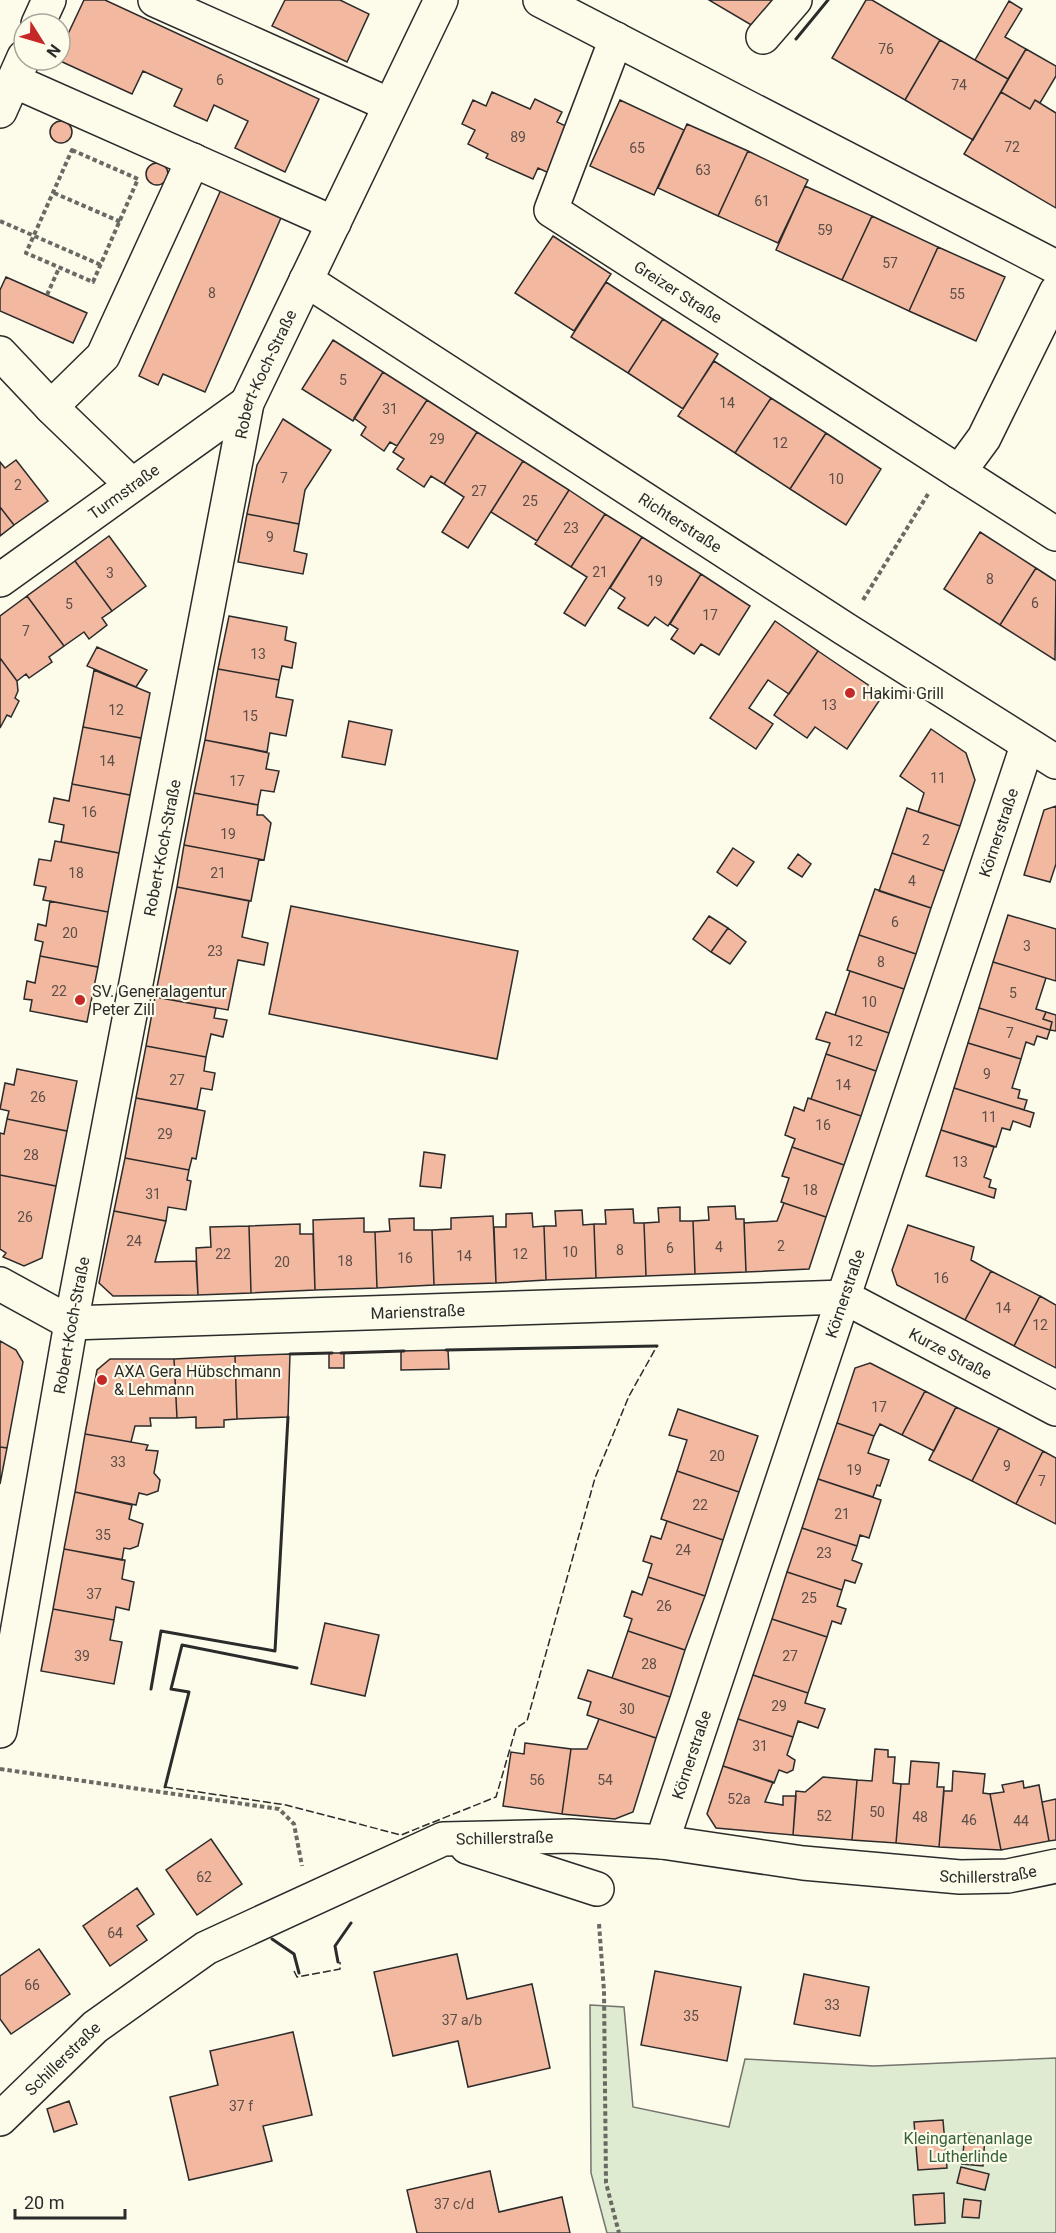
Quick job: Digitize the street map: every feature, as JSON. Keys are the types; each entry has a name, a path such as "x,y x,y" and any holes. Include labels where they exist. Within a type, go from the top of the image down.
{"street":[{"path":"155,0 390,105"},
{"name":"Robert-Koch-Straße","path":"0,1731 71,1323 247,403 441,0"},
{"path":"540,0 1056,267"},
{"path":"763,37 795,0"},
{"name":"Greizer Straße","path":"616,39 551,210 1056,534"},
{"path":"0,111 18,72"},
{"path":"25,72 193,160 334,223"},
{"path":"51,407 103,356 193,160"},
{"name":"Richterstraße","path":"306,280 845,629 1056,762"},
{"path":"953,468 984,438 1056,292"},
{"path":"0,353 51,407 131,484"},
{"name":"Turmstraße","path":"0,580 247,403"},
{"name":"Körnerstraße","path":"662,1842 1028,746"},
{"path":"0,1284 71,1323"},
{"name":"Marienstraße","path":"71,1323 844,1297"},
{"name":"Kurze Straße","path":"844,1297 1056,1409"},
{"name":"Schillerstraße","path":"0,2119 95,2027 206,1948 443,1839 571,1836 662,1842 803,1863 960,1877 1008,1876 1056,1866"},
{"path":"443,1839 597,1889"}],"path":[{"path":"72,150 138,179 93,282 26,254 53,192 72,150"},
{"path":"53,192 157,238"},
{"path":"0,221 137,280"},
{"path":"46,295 59,268"},
{"path":"845,629 953,468"},
{"path":"0,1769 279,1809 294,1824 303,1869"},
{"path":"597,1889 604,1991 606,2183 618,2233"}],"green space":[{"name":"Kleingartenanlage Lutherlinde","path":"590,2005 624,2007 633,2107 729,2127 745,2059 874,2066 1056,2058 1056,2233 607,2233 591,2173"}],"building":[{"path":"84,0 105,0 319,99 285,172 235,148 248,121 214,105 207,121 174,106 182,89 143,71 132,94 72,66 72,26"},
{"path":"285,0 340,0 369,14 347,62 272,26"},
{"path":"709,0 776,0 753,26"},
{"path":"866,0 872,0 940,40 905,100 832,58"},
{"path":"1009,1 1022,9 1005,37 1026,49 1008,79 975,60"},
{"path":"940,40 1008,79 973,140 905,100"},
{"path":"1026,49 1056,66 1056,76 1040,103 1035,100 1030,109 1001,92"},
{"path":"492,92 530,109 535,99 562,112 557,122 570,128 549,173 538,168 533,179 486,158 488,154 468,144 475,130 462,124 473,100 486,106"},
{"path":"1001,92 1030,109 1035,100 1056,113 1056,208 964,154"},
{"path":"620,100 684,130 654,195 590,166"},
{"path":"61,121 69,124 72,132 69,140 61,143 53,140 50,132 53,124"},
{"path":"687,124 748,151 718,216 658,188"},
{"path":"748,151 808,180 778,243 718,216"},
{"path":"157,163 165,166 168,174 165,182 157,185 149,182 146,174 149,166"},
{"path":"223,185 284,211 205,392 163,374 158,385 139,376"},
{"path":"805,186 872,216 842,280 776,250"},
{"path":"872,216 938,247 909,311 842,280"},
{"path":"553,236 611,274 574,331 515,293"},
{"path":"938,247 1005,277 976,341 909,311"},
{"path":"6,277 87,313 73,343 0,311 0,290"},
{"path":"606,282 663,319 628,373 571,337"},
{"path":"663,319 718,354 683,409 628,373"},
{"path":"333,340 383,372 353,421 302,389"},
{"path":"714,361 771,398 735,453 678,416"},
{"path":"383,372 427,400 397,446 390,442 384,451 361,435 366,427 354,418"},
{"path":"771,398 826,433 790,489 735,453"},
{"path":"427,400 477,432 444,484 431,476 424,487 397,469 404,459 393,452"},
{"path":"283,419 331,450 305,490 299,524 247,514 257,465"},
{"path":"477,432 523,461 468,548 442,532 464,497 444,484"},
{"path":"826,433 881,469 846,525 790,489"},
{"path":"16,460 48,501 14,525 0,507 0,462 5,468"},
{"path":"523,461 569,490 537,541 491,512"},
{"path":"569,490 605,514 571,567 535,544"},
{"path":"0,507 14,525 0,536"},
{"path":"247,514 299,524 294,551 307,554 303,574 238,562"},
{"path":"605,514 642,537 585,626 564,613 587,577 571,567"},
{"path":"980,532 1036,568 1000,625 944,589"},
{"path":"109,536 146,586 112,611 75,561"},
{"path":"642,537 701,574 668,626 655,617 648,626 618,608 625,598 610,588"},
{"path":"75,561 112,611 102,618 107,625 89,639 84,632 64,646 27,596"},
{"path":"1036,568 1056,581 1055,660 1000,625"},
{"path":"701,574 750,606 719,655 701,644 694,654 671,639 678,629 670,624"},
{"path":"27,596 64,646 49,657 52,662 29,678 26,674 17,681 0,658 0,616"},
{"path":"229,616 287,627 285,640 296,643 292,668 282,666 279,680 218,669"},
{"path":"775,621 818,651 789,694 768,680 749,708 773,724 756,749 710,718"},
{"path":"97,647 147,670 136,687 87,666"},
{"path":"818,651 883,695 847,749 815,727 807,738 774,715"},
{"path":"0,658 17,681 18,691 15,698 19,701 11,717 7,715 0,728"},
{"path":"218,669 279,680 276,697 293,700 286,736 270,733 267,752 205,740"},
{"path":"94,670 150,693 141,738 83,727"},
{"path":"349,721 392,730 385,765 342,757"},
{"path":"83,727 141,738 130,795 72,784"},
{"path":"931,729 966,753 975,780 960,826 918,812 924,793 900,776"},
{"path":"205,740 269,753 266,769 279,771 274,792 261,790 258,805 194,793"},
{"path":"72,784 130,795 119,853 61,842 64,825 49,822 54,798 69,801"},
{"path":"194,793 258,805 257,815 263,815 271,823 264,860 184,845"},
{"path":"1056,806 1056,864 1050,882 1024,875 1044,810"},
{"path":"907,808 960,826 944,871 892,853"},
{"path":"55,841 119,853 108,912 43,900 46,887 34,885 39,859 51,861"},
{"path":"184,845 259,859 251,901 177,887"},
{"path":"733,848 754,862 737,886 717,872"},
{"path":"892,853 944,871 931,908 879,891"},
{"path":"798,854 811,864 802,877 788,868"},
{"path":"177,887 249,901 242,937 268,943 264,965 238,960 228,1010 155,997"},
{"path":"875,889 931,908 916,954 859,935"},
{"path":"50,901 108,912 98,967 40,956 43,942 35,940 38,924 46,926"},
{"path":"291,906 518,951 497,1059 269,1014"},
{"path":"1008,915 1056,929 1056,981 993,962"},
{"path":"709,916 728,928 711,952 693,939"},
{"path":"728,928 746,942 730,964 711,952"},
{"path":"859,935 916,954 904,989 847,970"},
{"path":"40,956 98,967 87,1022 30,1011 32,1000 24,999 27,981 35,983"},
{"path":"993,962 1046,978 1036,1009 1046,1012 1043,1019 1052,1022 1050,1030 979,1008"},
{"path":"850,971 904,989 889,1033 835,1015"},
{"path":"155,997 216,1008 214,1018 227,1020 223,1037 211,1034 206,1057 146,1046"},
{"path":"979,1008 1050,1030 1047,1039 1037,1036 1034,1045 1026,1042 1021,1059 968,1043"},
{"path":"826,1012 889,1033 876,1071 826,1054 830,1043 816,1039"},
{"path":"1046,1012 1056,1015 1056,1031 1050,1030 1052,1022 1043,1019"},
{"path":"968,1043 1021,1059 1012,1088 1020,1090 1018,1098 1027,1100 1024,1110 954,1088"},
{"path":"146,1046 206,1057 204,1071 215,1073 212,1090 201,1088 197,1109 136,1098"},
{"path":"826,1054 876,1071 861,1116 811,1099"},
{"path":"17,1069 77,1081 67,1131 7,1119 9,1111 0,1109 5,1083 14,1085"},
{"path":"954,1088 1034,1113 1030,1127 1013,1121 1010,1130 1002,1128 996,1147 941,1130"},
{"path":"136,1098 205,1111 196,1159 192,1158 189,1170 125,1158"},
{"path":"808,1098 861,1116 844,1165 792,1147 795,1139 785,1135 794,1107 804,1111"},
{"path":"7,1119 67,1131 56,1186 0,1175 0,1133 4,1134"},
{"path":"941,1130 994,1147 984,1177 991,1180 989,1187 996,1189 994,1198 926,1176"},
{"path":"792,1147 844,1165 826,1217 781,1202 789,1178 782,1176"},
{"path":"424,1152 445,1155 441,1188 420,1186"},
{"path":"125,1158 189,1170 187,1180 191,1181 186,1210 168,1207 166,1221 114,1211"},
{"path":"0,1175 56,1186 42,1258 24,1266 3,1257 6,1253 0,1249"},
{"path":"784,1203 826,1217 809,1269 746,1272 744,1223 777,1221"},
{"path":"735,1206 736,1219 744,1219 746,1272 695,1274 693,1221 709,1220 708,1207"},
{"path":"680,1207 680,1221 693,1221 695,1274 646,1276 644,1223 659,1222 658,1208"},
{"path":"633,1209 634,1223 644,1223 646,1276 596,1278 594,1224 606,1224 605,1210"},
{"path":"582,1210 583,1225 594,1224 596,1278 546,1280 544,1226 556,1226 555,1211"},
{"path":"114,1211 166,1221 155,1262 196,1261 198,1295 113,1296 99,1283"},
{"path":"532,1213 533,1227 544,1226 546,1280 496,1283 494,1227 506,1227 506,1214"},
{"path":"493,1216 496,1283 434,1285 432,1230 451,1229 451,1218"},
{"path":"364,1218 364,1232 375,1232 377,1288 315,1290 313,1220"},
{"path":"414,1218 414,1230 432,1230 434,1285 377,1288 375,1232 390,1231 389,1219"},
{"path":"300,1224 300,1234 313,1234 315,1290 251,1293 249,1226"},
{"path":"908,1225 974,1247 971,1260 991,1271 965,1320 897,1285 892,1270"},
{"path":"249,1226 251,1293 198,1295 196,1248 211,1247 210,1227"},
{"path":"991,1271 1040,1296 1014,1346 965,1320"},
{"path":"1040,1296 1056,1305 1056,1368 1014,1346"},
{"path":"0,1341 16,1350 23,1362 7,1448 0,1447"},
{"path":"448,1350 449,1369 401,1370 401,1351"},
{"path":"329,1353 344,1353 344,1368 329,1368"},
{"path":"290,1354 288,1417 237,1419 235,1356"},
{"path":"235,1356 237,1419 224,1420 224,1427 196,1428 196,1417 177,1418 174,1359"},
{"path":"110,1359 174,1359 177,1418 150,1418 151,1426 135,1426 131,1442 85,1434 97,1370"},
{"path":"870,1363 925,1391 902,1435 880,1424 874,1436 837,1423 855,1368"},
{"path":"925,1391 956,1407 934,1451 902,1435"},
{"path":"956,1407 999,1428 972,1481 929,1460"},
{"path":"678,1409 758,1436 739,1492 677,1471 687,1440 669,1435"},
{"path":"837,1423 874,1436 868,1453 889,1460 880,1486 877,1485 873,1497 818,1479"},
{"path":"999,1428 1043,1451 1016,1504 972,1481"},
{"path":"85,1434 148,1445 146,1450 158,1451 154,1473 160,1480 158,1491 147,1495 139,1493 136,1505 75,1492"},
{"path":"0,1447 7,1448 0,1484"},
{"path":"1043,1451 1056,1458 1056,1524 1016,1504"},
{"path":"677,1471 739,1492 723,1540 661,1519"},
{"path":"818,1479 881,1500 869,1538 860,1535 857,1546 802,1528"},
{"path":"75,1492 132,1505 129,1519 143,1524 138,1546 130,1549 124,1548 122,1560 64,1549"},
{"path":"667,1521 723,1540 705,1596 648,1577 652,1564 643,1561 651,1536 661,1539"},
{"path":"802,1528 857,1546 852,1560 862,1564 855,1583 845,1580 842,1590 787,1572"},
{"path":"64,1549 125,1560 122,1579 134,1582 129,1610 116,1607 114,1620 53,1609"},
{"path":"787,1572 842,1590 837,1606 846,1609 841,1624 832,1621 827,1637 772,1619"},
{"path":"648,1577 705,1596 685,1650 628,1631 632,1619 624,1616 632,1591 642,1595"},
{"path":"53,1609 114,1620 110,1640 122,1642 114,1684 41,1671"},
{"path":"772,1619 827,1637 808,1693 753,1675"},
{"path":"325,1623 379,1635 365,1696 311,1684"},
{"path":"628,1631 685,1650 670,1697 612,1678"},
{"path":"588,1670 670,1697 656,1738 587,1715 591,1702 578,1698"},
{"path":"753,1675 808,1693 805,1703 825,1709 818,1728 798,1721 793,1737 738,1719"},
{"path":"599,1719 656,1738 633,1812 615,1819 562,1814 571,1749 587,1749"},
{"path":"738,1719 793,1737 787,1755 795,1760 793,1770 787,1773 779,1770 774,1783 723,1766"},
{"path":"525,1743 571,1749 562,1814 503,1806 511,1752 524,1754"},
{"path":"875,1749 888,1750 888,1757 895,1757 893,1783 901,1784 896,1843 852,1840 857,1780 872,1781"},
{"path":"911,1761 939,1763 937,1787 944,1787 939,1847 896,1843 901,1784 909,1784"},
{"path":"723,1766 773,1782 765,1802 783,1805 783,1796 796,1796 793,1835 716,1828 707,1814"},
{"path":"953,1771 985,1774 983,1793 990,1794 1001,1850 939,1847 944,1791 952,1791"},
{"path":"823,1777 857,1780 852,1840 793,1835 796,1791 805,1792"},
{"path":"1023,1781 1024,1788 1039,1785 1049,1841 1001,1850 990,1794 1004,1792 1002,1785"},
{"path":"1056,1799 1056,1840 1049,1841 1042,1802"},
{"path":"211,1839 242,1884 197,1915 166,1870"},
{"path":"137,1888 154,1914 137,1926 147,1940 110,1966 83,1926"},
{"path":"39,1949 70,1994 11,2034 0,2019 0,1976"},
{"path":"457,1954 467,1999 532,1984 550,2068 468,2087 458,2041 393,2056 374,1972"},
{"path":"655,1971 741,1987 727,2061 641,2045"},
{"path":"804,1974 869,1987 860,2036 794,2024"},
{"path":"293,2032 312,2115 263,2126 272,2161 189,2180 170,2097 218,2085 210,2051"},
{"path":"69,2101 77,2124 54,2132 47,2109"},
{"path":"943,2120 947,2168 918,2170 914,2122"},
{"path":"965,2133 985,2135 983,2166 962,2164"},
{"path":"961,2167 989,2174 985,2190 957,2183"},
{"path":"490,2171 499,2212 562,2197 570,2233 417,2233 407,2190"},
{"path":"944,2193 945,2223 915,2225 913,2195"},
{"path":"964,2199 981,2201 979,2218 962,2217"}],"fence":[{"path":"165,1787 286,1805 401,1835 496,1797 516,1728 527,1721 595,1478 629,1396 657,1346"},
{"path":"294,1971 297,1977 340,1969 340,1962"}],"wall":[{"path":"796,39 828,0"},
{"path":"446,1350 657,1346"},
{"path":"341,1353 404,1351"},
{"path":"290,1354 332,1353"},
{"path":"151,1689 161,1631 275,1651 288,1417"},
{"path":"165,1787 189,1692 171,1689 182,1645 297,1668"},
{"path":"338,1962 335,1946 351,1923"},
{"path":"272,1939 294,1954 299,1973"}],"place":[{"name":"Hakimi Grill","path":"850,693"},
{"name":"SV. Generalagentur Peter Zill","path":"80,1000"},
{"name":"AXA Gera Hübschmann & Lehmann","path":"102,1380"}]}
